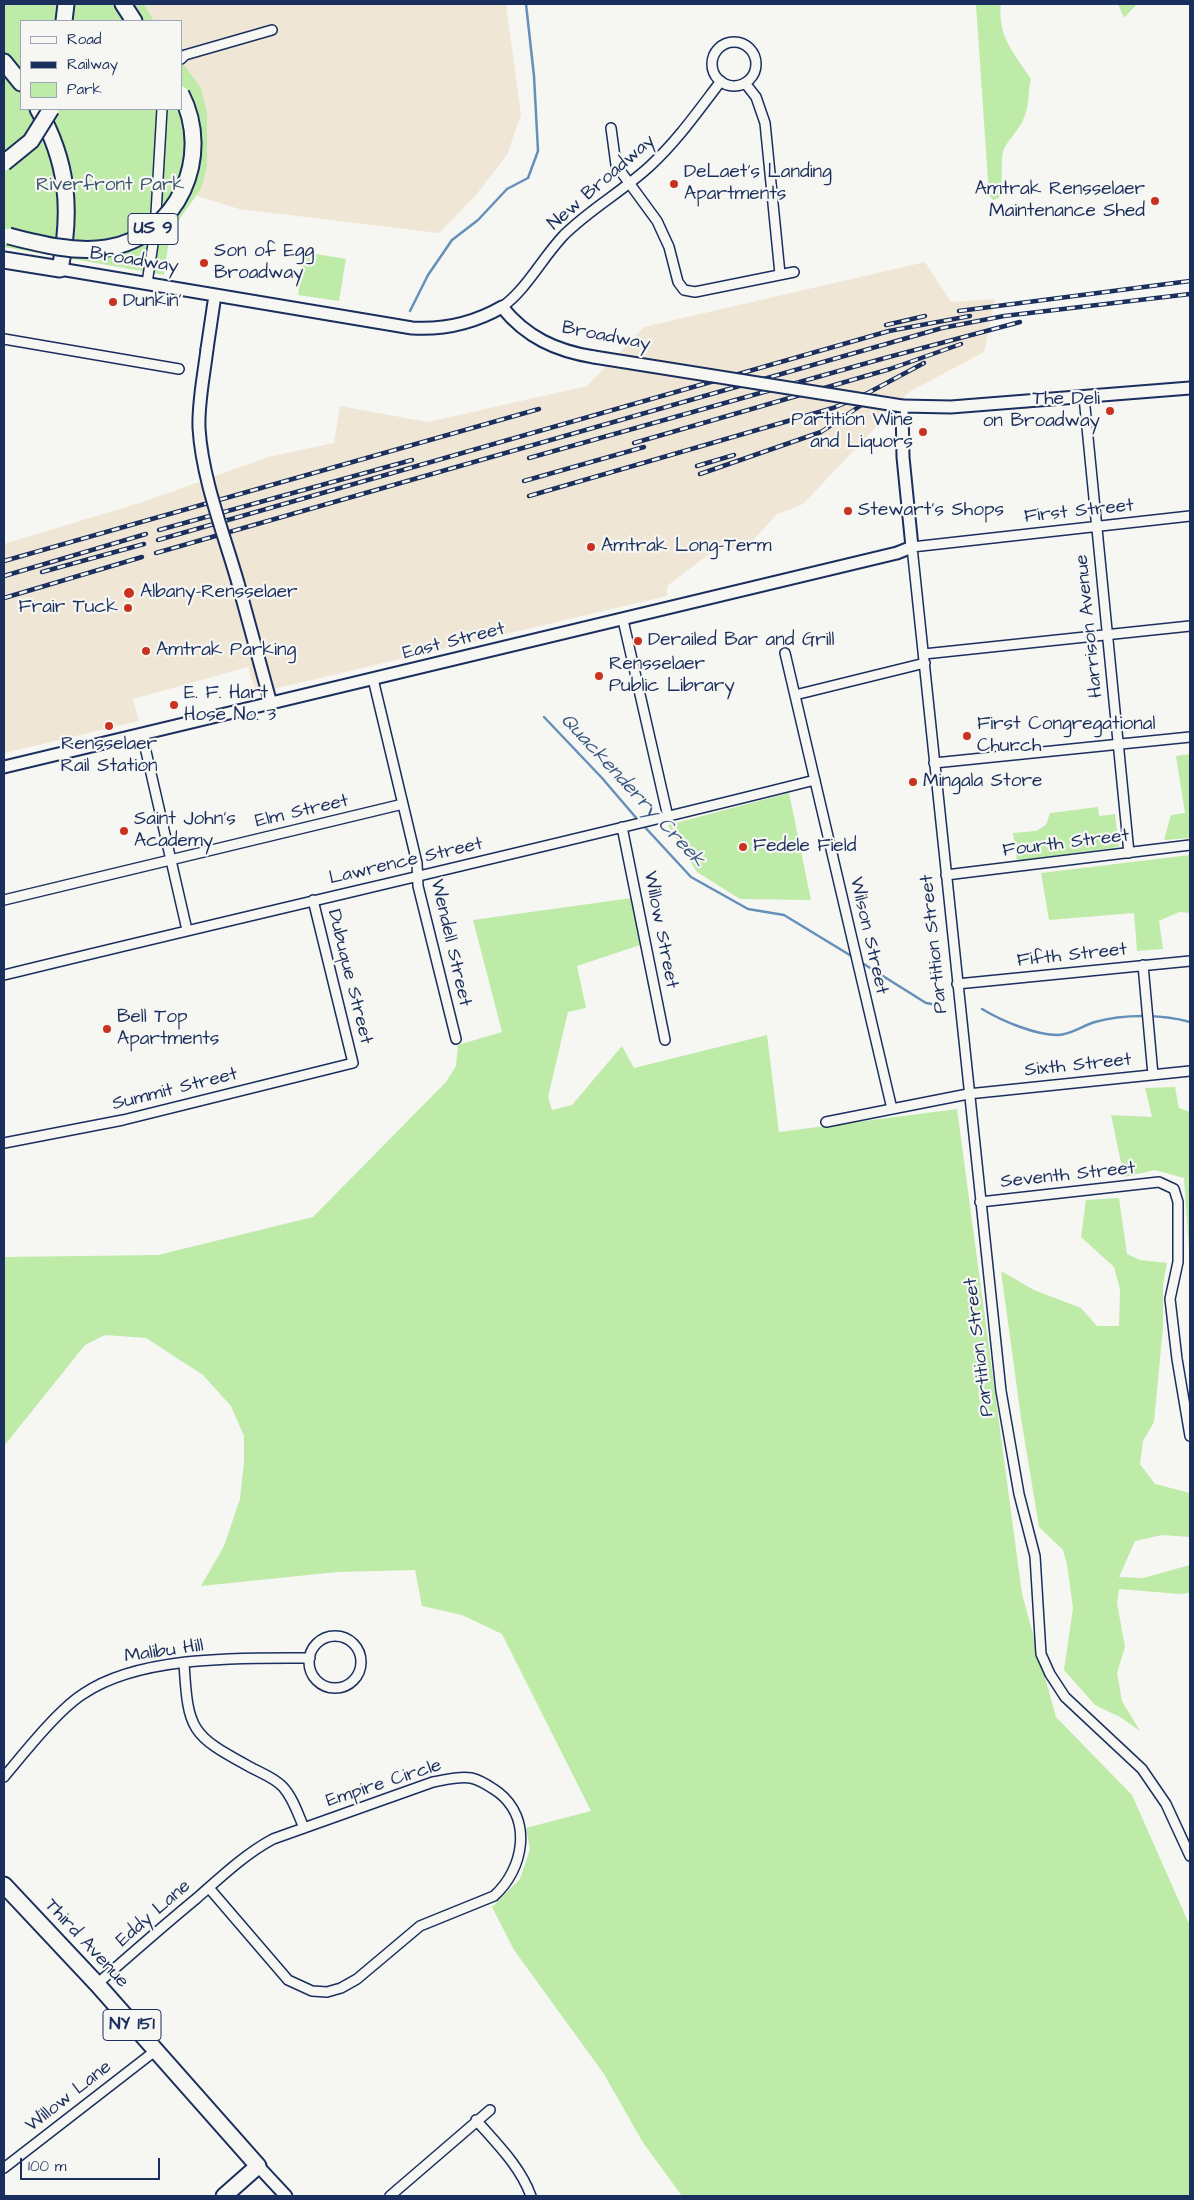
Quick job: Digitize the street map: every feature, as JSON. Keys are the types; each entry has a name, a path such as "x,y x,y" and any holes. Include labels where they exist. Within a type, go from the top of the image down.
{"main road":[{"path":"64,20 66,4"},
{"path":"123,4 133,20"},
{"path":"4,62 20,82"},
{"name":"US 9","path":"4,235 50,246 92,249 124,244 153,228 176,204 185,189 192,165 194,132 182,96"},
{"path":"38,110 56,148 67,196 67,229 60,269"},
{"path":"4,163 31,141 50,110"},
{"name":"Broadway","path":"4,260 60,269"},
{"name":"Third Avenue","path":"4,1885 97,1984 258,2166"},
{"path":"224,2196 258,2166"}],"street":[{"path":"182,58 185,55 272,30"},
{"path":"736,42 749,48 755,61 754,74 745,83 733,86 721,81 714,71 714,56 721,48 736,42"},
{"name":"New Broadway","path":"502,307 514,297 550,250 572,228 629,183 676,140 721,81"},
{"path":"745,83 756,96 765,123 780,274"},
{"path":"147,283 155,231 162,110"},
{"path":"611,128 614,159 657,221 671,253 678,282 684,290 695,292 794,272"},
{"name":"Broadway","path":"60,269 424,329 461,325 502,307 525,330 550,346 594,357 902,406 951,407 1190,388"},
{"path":"215,295 200,404 201,447 271,704"},
{"path":"4,339 179,369"},
{"name":"Harrison Avenue","path":"1084,397 1129,853"},
{"name":"Partition Street","path":"902,406 903,457 912,547 968,1094 1001,1390 1016,1477 1035,1556 1039,1635 1042,1654 1050,1674 1075,1708 1142,1769 1166,1804 1190,1856"},
{"name":"First Street","path":"912,547 1190,516"},
{"name":"East Street","path":"4,767 897,554 912,547"},
{"path":"623,620 668,817"},
{"path":"795,695 924,658 1108,634 1190,626"},
{"name":"Wilson Street","path":"785,653 892,1109"},
{"name":"Wendell Street","path":"373,679 417,863 418,886 456,1039"},
{"path":"142,734 187,930"},
{"path":"934,763 1190,737"},
{"name":"Lawrence Street","path":"4,975 668,817 815,780"},
{"name":"Elm Street","path":"4,900 403,804"},
{"name":"Willow Street","path":"627,826 665,1040"},
{"name":"Fourth Street","path":"946,875 1190,845"},
{"name":"Dubuque Street","path":"313,900 353,1063"},
{"name":"Fifth Street","path":"957,984 1190,962"},
{"path":"1143,965 1153,1075"},
{"name":"Summit Street","path":"4,1143 123,1120 353,1063"},
{"name":"Sixth Street","path":"826,1122 968,1094 1190,1071"},
{"name":"Seventh Street","path":"980,1202 1159,1182 1174,1189 1178,1202 1178,1262 1170,1299 1177,1359 1190,1436"},
{"path":"343,1637 357,1647 361,1664 359,1672 348,1684 332,1687 318,1680 313,1674 310,1658 312,1650 325,1638 343,1637"},
{"name":"Malibu Hill","path":"4,1777 81,1695 121,1674 145,1668 184,1663 257,1658 310,1658"},
{"path":"184,1663 186,1704 191,1720 200,1735 212,1747 283,1786 293,1801 304,1828"},
{"name":"Empire Circle","path":"452,1778 470,1778 486,1783 502,1796 514,1812 520,1832 520,1851 511,1876 494,1896 420,1926 357,1979 341,1988 327,1992 312,1991 288,1980 208,1888 258,1847 273,1839 433,1782 452,1778"},
{"name":"Eddy Lane","path":"97,1984 208,1888"},
{"name":"Willow Lane","path":"4,2168 155,2050"},
{"path":"390,2196 476,2120 490,2110"},
{"path":"476,2120 513,2162 526,2181 531,2196"},
{"path":"258,2166 286,2196"}],"shaded area":[{"path":"144,4 506,4 521,115 507,155 475,196 439,233 239,209 197,196 201,189 182,67 182,20 153,20"},
{"path":"925,262 951,302 995,299 984,352 909,392 803,504 776,515 749,545 712,552 667,586 667,596 256,693 248,667 133,699 139,721 4,753 4,544 146,501 268,457 334,443 340,406 428,422 587,386 644,327"}],"green space":[{"name":"Riverfront Park","path":"4,4 144,4 153,20 20,20 20,110 182,110 182,62 201,88 207,113 207,166 201,189 170,232 164,275 4,247"},
{"path":"976,4 1001,4 1000,15 1004,35 1031,79 1025,114 1021,124 1004,148 999,198 993,200 989,195"},
{"path":"1118,4 1137,4 1124,18"},
{"path":"304,252 346,259 339,301 298,295"},
{"path":"1190,754 1190,838 1164,840 1171,815 1185,813 1176,756"},
{"name":"Fedele Field","path":"789,793 811,900 740,899 697,872 668,825"},
{"path":"1098,807 1099,816 1115,814 1119,847 1017,861 1013,833 1036,831 1046,825 1050,813"},
{"path":"1190,855 1190,913 1179,912 1159,921 1163,949 1137,951 1134,913 1049,920 1041,873"},
{"path":"632,898 640,945 577,966 586,1008 568,1012 548,1097 552,1110 572,1105 622,1046 634,1068 767,1035 779,1132 957,1109 1022,1594 1056,1717 1132,1795 1190,1926 1190,2196 682,2196 642,2141 604,2074 514,1950 492,1907 520,1879 530,1849 526,1828 591,1811 502,1634 462,1615 422,1606 415,1570 337,1572 201,1586 224,1546 240,1499 244,1462 244,1436 231,1406 203,1375 146,1338 105,1335 85,1345 4,1446 4,1257 158,1255 313,1217 446,1082 456,1066 458,1045 502,1032 473,920"},
{"path":"1175,1087 1179,1108 1190,1112 1190,1264 1184,1178 1155,1170 1124,1177 1111,1115 1152,1117 1145,1088"},
{"path":"1119,1198 1127,1254 1140,1260 1167,1263 1163,1284 1163,1327 1154,1422 1143,1441 1140,1464 1155,1484 1190,1493 1190,1537 1162,1535 1135,1541 1119,1577 1143,1578 1190,1565 1190,1593 1180,1594 1119,1589 1117,1603 1125,1647 1117,1673 1122,1701 1140,1731 1120,1717 1095,1705 1064,1670 1073,1608 1067,1564 1063,1550 1039,1527 1021,1418 1001,1271 1034,1290 1081,1308 1097,1326 1119,1326 1120,1289 1114,1267 1081,1237 1086,1200"}],"waterway":[{"name":"Quackenderry Creek","path":"410,311 428,275 452,240 478,220 507,189 528,178 538,151 534,76 526,4"},
{"name":"Quackenderry Creek","path":"544,717 602,778 638,820"},
{"name":"Quackenderry Creek","path":"642,824 691,877 748,909 784,915 853,957"},
{"name":"Quackenderry Creek","path":"859,961 926,1003 938,1005"},
{"name":"Quackenderry Creek","path":"982,1009 999,1018 1039,1033 1058,1035 1106,1019 1130,1016 1155,1016 1190,1022"}],"railway":[{"path":"959,311 1190,281"},
{"path":"156,553 942,328 1004,316 1190,294"},
{"path":"886,325 925,316"},
{"path":"158,540 889,331 970,316"},
{"path":"529,458 1020,322"},
{"path":"634,443 890,369 961,344"},
{"path":"529,496 833,408 864,395 924,363"},
{"path":"700,474 821,432 875,396"},
{"path":"4,561 539,409"},
{"path":"524,481 644,447"},
{"path":"697,466 734,455"},
{"path":"159,530 412,460"},
{"path":"4,576 146,534"},
{"path":"42,572 144,544"},
{"path":"4,598 142,557"}],"place":[{"name":"DeLaet's Landing Apartments","path":"674,184"},
{"name":"Amtrak Rensselaer Maintenance Shed","path":"1155,201"},
{"name":"Son of Egg Broadway","path":"204,263"},
{"name":"Dunkin'","path":"113,302"},
{"name":"The Deli on Broadway","path":"1110,411"},
{"name":"Partition Wine and Liquors","path":"923,432"},
{"name":"Stewart's Shops","path":"848,511"},
{"name":"Amtrak Long-Term","path":"591,547"},
{"name":"Albany-Rensselaer","path":"129,593"},
{"name":"Frair Tuck","path":"128,608"},
{"name":"Derailed Bar and Grill","path":"638,641"},
{"name":"Amtrak Parking","path":"146,651"},
{"name":"Rensselaer Public Library","path":"599,676"},
{"name":"E. F. Hart Hose No. 3","path":"174,705"},
{"name":"Rensselaer Rail Station","path":"109,726"},
{"name":"First Congregational Church","path":"967,736"},
{"name":"Mingala Store","path":"913,782"},
{"name":"Saint John's Academy","path":"124,831"},
{"name":"Fedele Field","path":"743,847"},
{"name":"Bell Top Apartments","path":"107,1029"}]}
